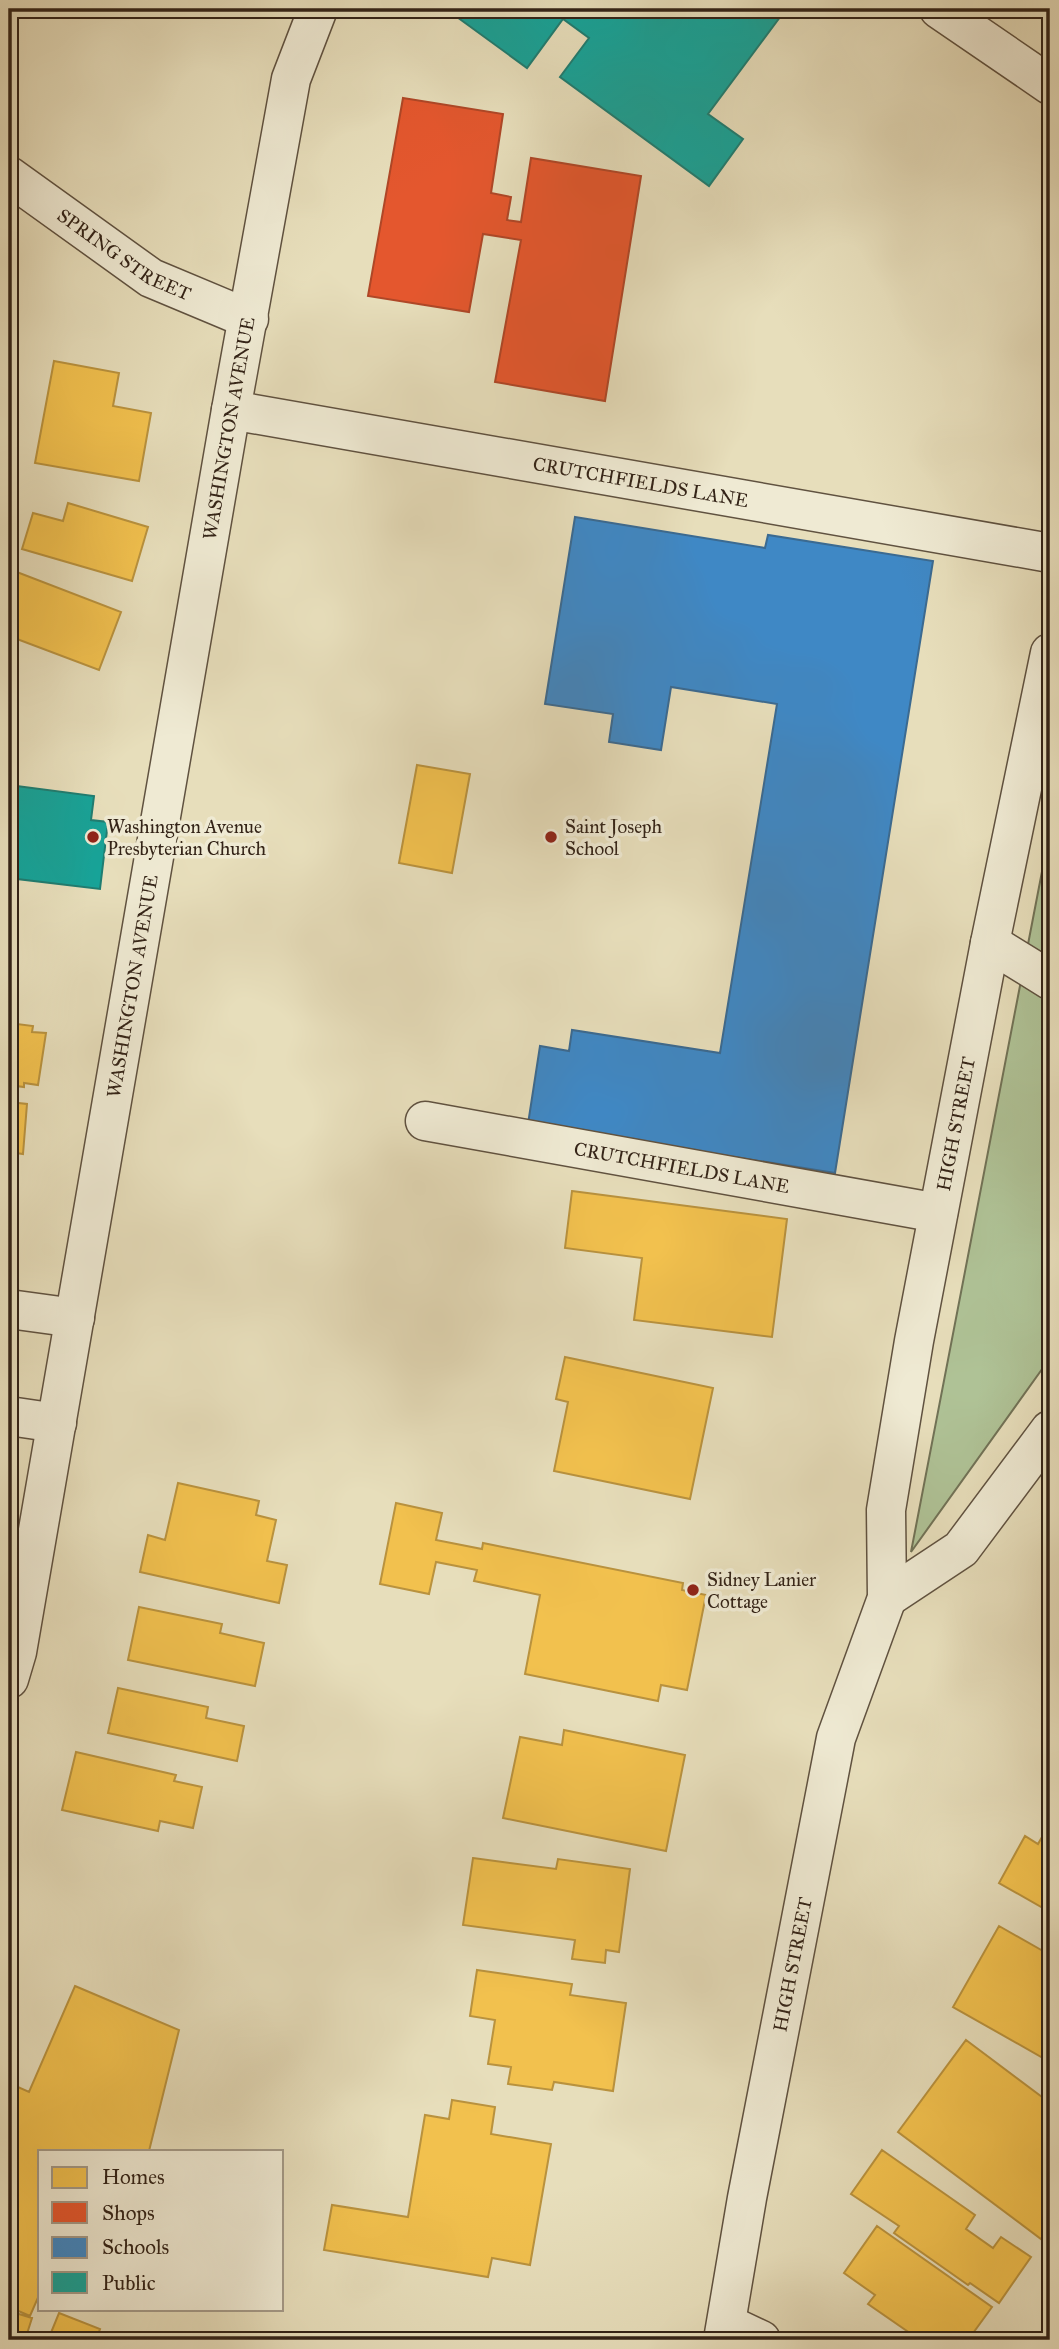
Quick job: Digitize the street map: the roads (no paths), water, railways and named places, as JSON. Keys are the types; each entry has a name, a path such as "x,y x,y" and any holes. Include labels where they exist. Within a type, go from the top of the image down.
{"street":[{"name":"WASHINGTON AVENUE","path":"9,1679 17,1652 231,410 291,79 318,9"},
{"path":"939,9 1050,85"},
{"name":"SPRING STREET","path":"9,176 151,278 248,319"},
{"name":"CRUTCHFIELDS LANE","path":"231,410 1050,553"},
{"name":"HIGH STREET","path":"725,2332 747,2198 836,1738 887,1598 887,1510 914,1341 990,943 1050,653"},
{"path":"990,943 1050,980"},
{"name":"CRUTCHFIELDS LANE","path":"425,1121 938,1213"},
{"path":"9,1309 75,1318"},
{"path":"9,1416 57,1423"},
{"path":"887,1598 961,1549 1050,1430"},
{"path":"725,2332 761,2340"}],"place":[{"name":"Washington Avenue Presbyterian Church","path":"93,837"},
{"name":"Saint Joseph School","path":"551,837"},
{"name":"Sidney Lanier Cottage","path":"693,1590"}]}
